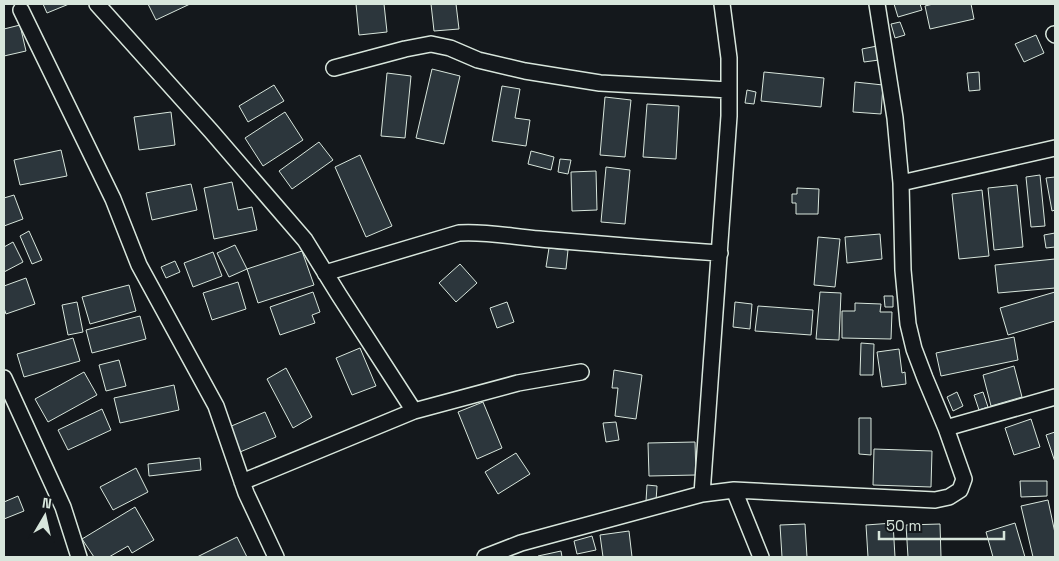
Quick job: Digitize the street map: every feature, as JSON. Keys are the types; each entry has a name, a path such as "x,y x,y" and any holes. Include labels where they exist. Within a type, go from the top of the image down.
{"street":[{"path":"97,4 306,240 414,412"},
{"path":"702,494 729,116 729,58 722,4"},
{"path":"485,557 521,543 702,494 734,490 935,500 949,497 960,490 964,479 946,428 914,349 908,324 903,270 901,183 895,118 877,4"},
{"path":"21,10 113,199 139,265 216,406 242,482 276,557"},
{"path":"334,68 431,44 450,48 478,60 526,71 600,83 729,90"},
{"path":"901,183 1055,148"},
{"path":"326,273 441,238 468,232 720,253"},
{"path":"242,482 414,412 518,383 582,372"},
{"path":"4,378 63,507 79,557"},
{"path":"946,428 1055,397"},
{"path":"734,490 761,557"}],"building":[{"path":"43,4 69,4 47,13"},
{"path":"148,4 190,4 156,20"},
{"path":"356,4 384,4 387,32 359,35"},
{"path":"431,4 456,4 459,29 434,31"},
{"path":"894,4 920,4 922,10 898,17"},
{"path":"933,4 971,4 974,19 930,29 925,6"},
{"path":"900,22 905,35 895,38 891,24"},
{"path":"20,25 26,51 4,56 4,29"},
{"path":"1036,35 1044,53 1024,62 1015,44"},
{"path":"877,46 879,60 864,62 862,49"},
{"path":"432,69 460,76 444,144 416,138"},
{"path":"764,72 824,78 821,107 761,101"},
{"path":"979,72 980,90 969,91 967,73"},
{"path":"387,73 411,76 405,138 381,136"},
{"path":"855,82 883,85 881,114 853,112"},
{"path":"274,85 284,101 248,122 239,106"},
{"path":"502,86 520,89 515,118 530,120 526,146 492,141"},
{"path":"747,90 756,92 754,104 745,103"},
{"path":"605,97 631,100 625,157 600,155"},
{"path":"647,104 679,106 676,159 643,157"},
{"path":"171,112 175,145 139,150 134,117"},
{"path":"285,112 303,140 263,166 245,138"},
{"path":"319,142 333,160 292,189 279,171"},
{"path":"61,150 67,176 20,185 14,160"},
{"path":"531,151 554,157 551,170 528,164"},
{"path":"360,155 392,226 366,237 335,167"},
{"path":"560,159 571,160 568,174 558,172"},
{"path":"606,167 630,170 625,224 601,222"},
{"path":"596,171 597,210 572,211 571,172"},
{"path":"1040,175 1045,226 1031,227 1026,177"},
{"path":"1055,177 1055,210 1052,211 1046,178"},
{"path":"232,182 238,210 252,207 257,230 214,239 204,188"},
{"path":"191,184 197,210 152,220 146,193"},
{"path":"1017,185 1023,247 994,250 988,188"},
{"path":"797,188 819,189 818,214 796,214 796,203 792,203 792,194 797,194"},
{"path":"982,190 989,256 959,259 952,194"},
{"path":"14,195 23,219 4,226 4,198"},
{"path":"29,231 42,260 32,264 20,236"},
{"path":"1055,233 1055,247 1046,248 1044,235"},
{"path":"880,234 882,259 847,263 845,237"},
{"path":"818,237 840,239 835,287 814,285"},
{"path":"13,242 23,262 4,272 4,247"},
{"path":"235,245 247,269 229,277 217,253"},
{"path":"549,248 568,250 566,269 546,267"},
{"path":"302,251 314,285 258,303 247,269"},
{"path":"213,252 222,276 193,287 184,263"},
{"path":"1055,259 1055,288 998,293 995,265"},
{"path":"175,261 180,272 166,278 161,267"},
{"path":"460,264 477,283 456,302 439,283"},
{"path":"26,278 35,304 6,314 4,308 4,286"},
{"path":"238,282 246,309 212,320 203,293"},
{"path":"129,285 136,311 90,324 82,297"},
{"path":"313,292 320,312 312,315 315,323 280,335 270,307"},
{"path":"820,292 841,293 839,340 816,339"},
{"path":"1055,292 1055,321 1008,335 1000,308"},
{"path":"884,296 893,296 893,307 885,307"},
{"path":"77,302 83,332 68,335 62,305"},
{"path":"507,302 514,322 497,328 490,308"},
{"path":"735,302 752,304 750,329 733,327"},
{"path":"855,303 881,304 880,312 892,312 891,339 842,338 842,311 855,311"},
{"path":"758,306 813,310 811,335 755,331"},
{"path":"140,316 146,339 92,353 86,330"},
{"path":"1014,337 1018,360 941,376 936,353"},
{"path":"73,338 80,361 24,377 17,354"},
{"path":"861,343 874,344 873,375 860,375"},
{"path":"360,348 376,386 352,395 336,358"},
{"path":"899,349 902,373 905,372 906,384 882,387 877,352"},
{"path":"119,360 126,386 106,391 99,365"},
{"path":"1014,366 1022,397 991,406 983,375"},
{"path":"286,368 312,417 293,428 267,379"},
{"path":"614,370 642,375 636,419 615,416 618,388 612,388"},
{"path":"84,372 97,395 48,422 35,399"},
{"path":"174,385 179,410 120,423 114,398"},
{"path":"957,392 963,406 953,411 947,397"},
{"path":"983,392 988,407 979,410 974,395"},
{"path":"483,402 502,448 477,459 458,412"},
{"path":"102,409 111,430 68,450 58,430"},
{"path":"265,412 276,437 240,452 229,427"},
{"path":"859,418 871,418 871,455 859,454"},
{"path":"1031,419 1040,447 1014,455 1005,428"},
{"path":"616,422 619,440 606,442 603,423"},
{"path":"1055,432 1055,462 1046,435"},
{"path":"695,442 696,475 649,476 648,443"},
{"path":"874,449 932,451 931,487 873,485"},
{"path":"516,453 530,474 498,494 485,472"},
{"path":"200,458 201,470 149,476 148,464"},
{"path":"136,468 148,492 113,510 100,487"},
{"path":"1020,481 1047,481 1047,496 1021,497"},
{"path":"647,485 657,486 656,501 646,501"},
{"path":"18,496 24,511 4,519 4,502"},
{"path":"1048,500 1055,533 1055,557 1033,557 1021,506"},
{"path":"135,507 154,540 132,553 128,546 109,557 94,557 82,539"},
{"path":"893,523 895,557 868,557 866,525"},
{"path":"1015,523 1025,557 993,557 986,532"},
{"path":"805,524 807,557 782,557 780,525"},
{"path":"940,524 941,557 908,557 906,525"},
{"path":"629,531 632,557 603,557 600,535"},
{"path":"592,536 596,550 577,554 574,541"},
{"path":"237,537 247,557 197,557"},
{"path":"561,551 562,557 538,557 538,556"}]}
